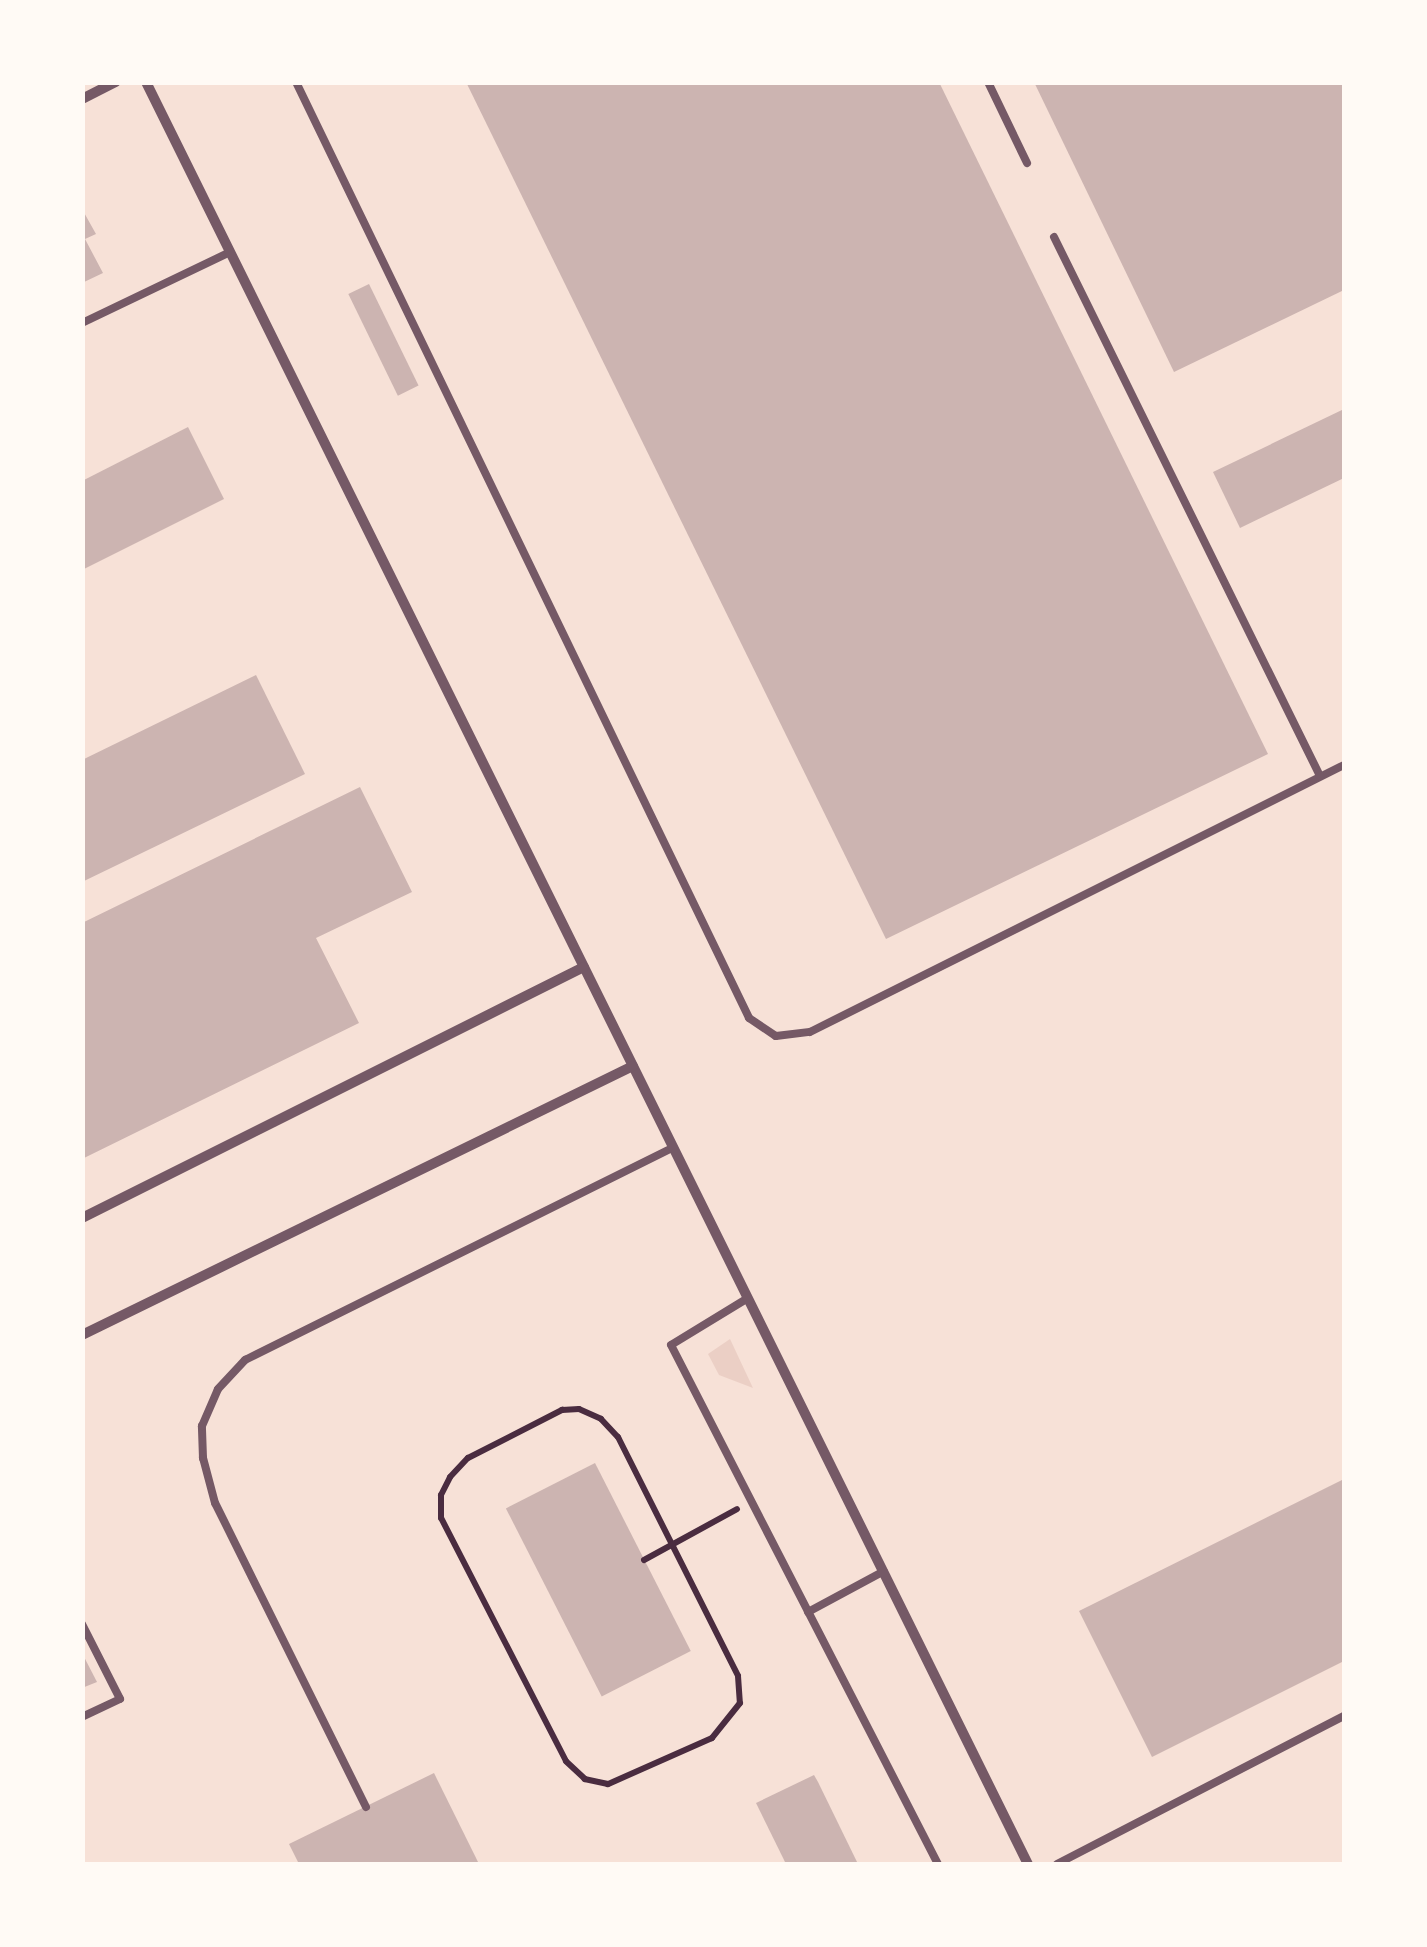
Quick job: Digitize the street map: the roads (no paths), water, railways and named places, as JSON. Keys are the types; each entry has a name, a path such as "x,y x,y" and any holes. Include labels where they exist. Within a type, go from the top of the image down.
{"street":[{"path":"82,99 116,82"},
{"path":"146,82 1028,1864"},
{"path":"82,1218 584,967"},
{"path":"82,1335 633,1066"}],"lane":[{"path":"296,82 740,1000 749,1018 762,1027 776,1036 810,1032 1344,765"},
{"path":"988,82 1028,163"},
{"path":"1054,237 1320,776"},
{"path":"82,322 230,252"},
{"path":"366,1807 215,1503 203,1458 202,1426 218,1389 245,1360 674,1148"},
{"path":"748,1298 671,1345 938,1864"},
{"path":"808,1612 884,1571"},
{"path":"82,1624 120,1699 82,1717"},
{"path":"1057,1864 1344,1716"}]}
